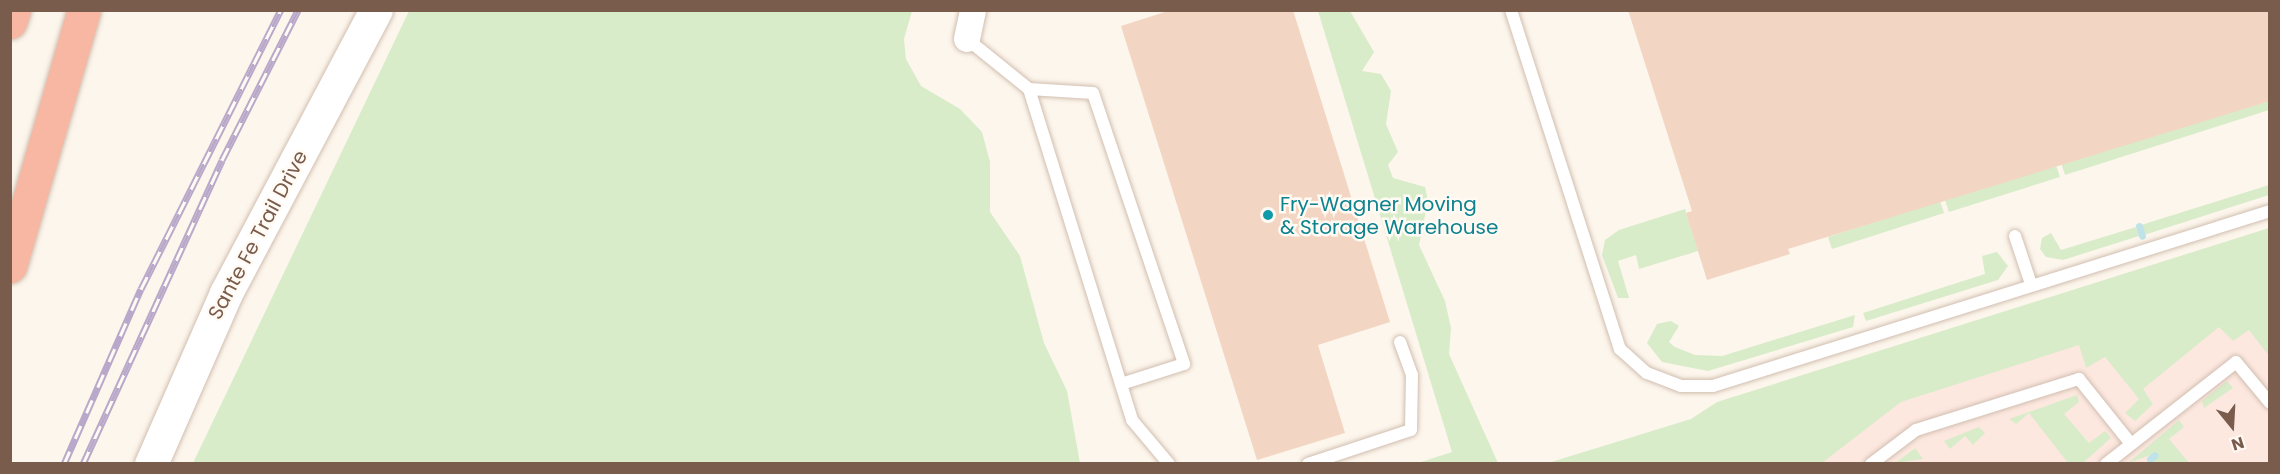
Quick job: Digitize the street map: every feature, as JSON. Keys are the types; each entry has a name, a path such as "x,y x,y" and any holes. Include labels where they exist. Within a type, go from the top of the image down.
{"highway":[{"path":"10,22 14,10"},
{"path":"10,266 84,10"}],"main road":[{"name":"Sante Fe Trail Drive","path":"151,464 226,293 376,10"}],"street":[{"path":"967,39 973,10"}],"lane":[{"path":"1511,10 1620,349 1647,373 1682,386 1713,386 2031,284 2270,211"},
{"path":"967,39 1029,89 1132,420 1169,464"},
{"path":"1029,89 1093,93 1184,364 1121,384"},
{"path":"2015,236 2031,284"},
{"path":"1308,464 1411,430 1412,375 1400,342"},
{"path":"2111,462 2236,362 2270,403"},
{"path":"1871,464 1916,430 2079,379 2131,444"}],"shaded area":[{"path":"2269,258 2269,463 1618,464"}],"green space":[{"path":"409,11 912,11 904,39 906,59 921,86 960,109 982,132 990,162 990,212 1020,256 1044,343 1067,391 1080,463 193,463"},
{"path":"1318,11 1350,11 1374,52 1362,71 1381,74 1391,91 1386,124 1398,152 1388,165 1393,178 1425,187 1428,201 1419,245 1445,301 1451,328 1449,354 1498,463 1418,463 1452,452"},
{"path":"2269,101 2269,110 2065,175 2061,163"},
{"path":"2056,165 2060,177 1949,212 1945,200"},
{"path":"2269,185 2269,195 2144,235 2141,225"},
{"path":"1940,201 1944,213 1832,249 1828,237"},
{"path":"1685,209 1698,251 1639,269 1636,255 1618,261 1629,298 1618,298 1602,255 1605,240 1619,230"},
{"path":"2136,227 2139,236 2063,260 2046,257 2040,249 2042,238 2051,233 2061,250"},
{"path":"2269,228 2269,356 2249,330 2233,341 2219,327 2143,389 2153,404 2135,421 2125,413 2139,399 2105,357 2086,368 2079,345 1901,402 1822,463 1548,463 1691,419 1717,402"},
{"path":"1997,252 2008,266 1998,280 1866,321 1863,313 1985,274 1982,256"},
{"path":"1855,315 1853,327 1708,371 1662,362 1647,343 1657,324 1671,321 1679,326 1669,342 1675,347 1695,355 1722,356"},
{"path":"2227,381 2233,388 2204,408 2202,401"},
{"path":"2077,395 2079,402 2064,414 2089,443 2105,431 2111,438 2083,463 2068,463 2029,413 2016,424 2009,419"},
{"path":"2179,420 2184,427 2169,439 2189,463 2154,463 2154,454 2128,463"},
{"path":"1979,427 1985,433 1973,445 1965,436 1950,449 1944,441"},
{"path":"1914,449 1923,459 1895,463"}],"building":[{"name":"Fry-Wagner Moving & Storage Warehouse","path":"1171,10 1293,10 1390,322 1318,345 1345,433 1257,460 1121,26"},
{"path":"1628,10 2270,10 2270,101 1788,249 1790,254 1707,280 1686,213 1692,211"}],"waterway":[{"path":"2139,226 2142,236"},
{"path":"2150,459 2155,455"}],"railway":[{"path":"64,464 141,289 281,10"},
{"path":"83,464 222,160 298,10"}],"place":[{"name":"Fry-Wagner Moving & Storage Warehouse","path":"1268,215"}]}
